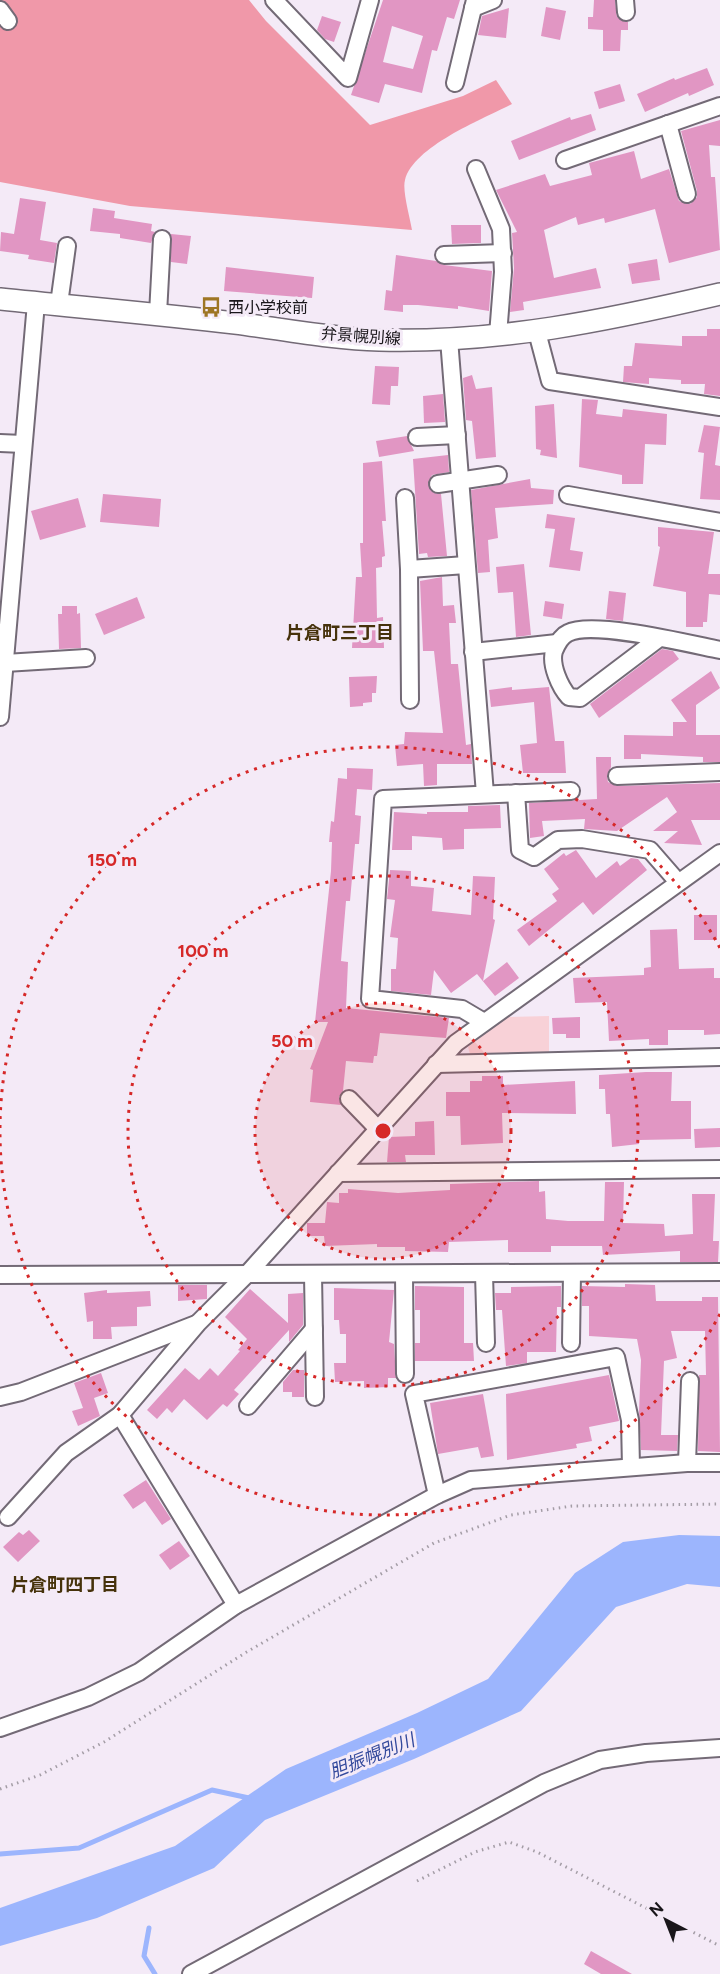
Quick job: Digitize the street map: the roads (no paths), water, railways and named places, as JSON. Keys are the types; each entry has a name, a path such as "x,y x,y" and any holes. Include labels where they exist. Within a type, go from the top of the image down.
{"main road":[{"name":"弁景幌別線","path":"0,299 158,314 377,340 449,339 537,332 608,320 720,294"}],"street":[{"path":"274,0 348,78 370,0"},
{"path":"455,82 474,4 493,0"},
{"path":"565,160 720,105"},
{"path":"668,124 687,194"},
{"path":"476,169 501,229 503,253 498,334"},
{"path":"158,314 162,239"},
{"path":"58,304 67,246"},
{"path":"444,255 503,253"},
{"path":"0,717 5,663 7,543 24,444 36,303"},
{"path":"537,332 550,381 720,407"},
{"path":"449,339 485,794"},
{"path":"417,437 457,435"},
{"path":"0,443 24,444"},
{"path":"438,484 498,475"},
{"path":"568,495 720,522"},
{"path":"405,498 410,569 410,700"},
{"path":"410,569 466,565"},
{"path":"658,639 580,698 569,697 561,688 552,657 557,643 569,632 599,629 658,639 720,650"},
{"path":"473,652 557,643"},
{"path":"5,663 86,658"},
{"path":"617,776 720,772"},
{"path":"484,1022 462,1009 370,999 383,799 571,791"},
{"path":"516,793 520,849 534,856 558,840 582,839 650,850 677,881"},
{"path":"8,1517 66,1453 120,1415 198,1323 249,1272 456,1043 677,881 720,853"},
{"path":"436,1064 720,1057"},
{"path":"349,1099 378,1129"},
{"path":"338,1173 720,1169"},
{"path":"0,1275 249,1272 404,1275 720,1272"},
{"path":"571,1343 572,1273"},
{"path":"313,1274 315,1397"},
{"path":"484,1274 486,1344"},
{"path":"404,1275 405,1374"},
{"path":"0,1397 21,1392 198,1323"},
{"path":"248,1406 314,1329"},
{"path":"436,1495 414,1394 616,1357 630,1420 631,1467"},
{"path":"687,1463 690,1381"},
{"path":"120,1415 236,1605"},
{"path":"0,1728 88,1697 139,1672 236,1605 436,1495 471,1480 687,1463 720,1463"},
{"path":"191,1974 544,1783 600,1760 645,1752 720,1748"}],"water":[{"name":"胆振幌別川","path":"679,1535 720,1536 720,1587 687,1584 616,1607 521,1711 414,1759 265,1820 214,1868 97,1918 0,1946 0,1908 175,1846 286,1769 417,1713 488,1679 575,1573 623,1542"}],"waterway":[{"path":"0,1854 79,1848 212,1790 249,1798"},
{"path":"149,1928 144,1956 155,1974"}],"place":[{"name":"西小学校前","path":"211,307"}],"district":[{"name":"片倉町三丁目","path":"340,633"},
{"name":"片倉町四丁目","path":"65,1585"}]}
